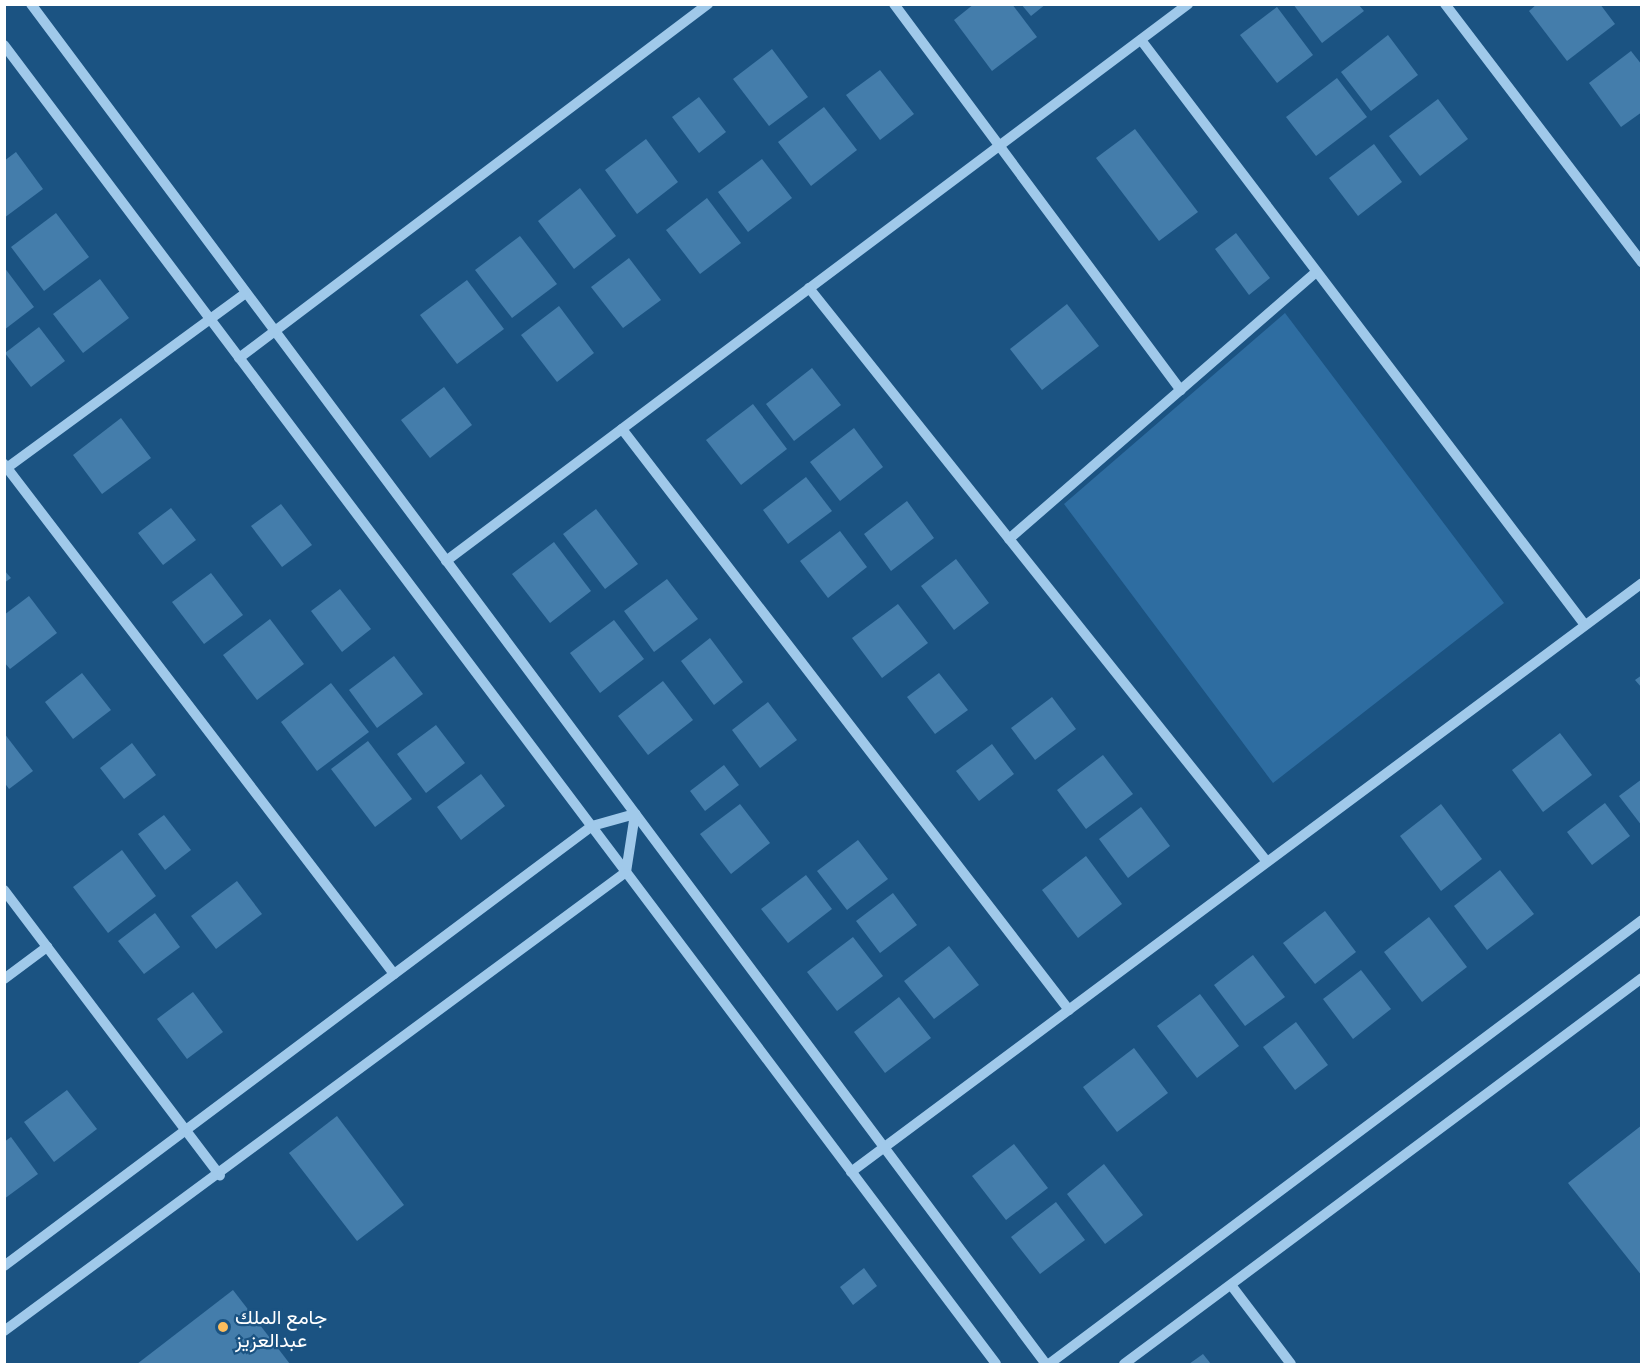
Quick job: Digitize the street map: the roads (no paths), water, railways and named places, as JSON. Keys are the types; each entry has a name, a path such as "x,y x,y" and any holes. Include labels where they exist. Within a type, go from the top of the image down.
{"street":[{"path":"31,4 1048,1365 1641,920"},
{"path":"239,358 708,4"},
{"path":"894,4 1180,390"},
{"path":"446,561 1188,4"},
{"path":"1445,4 1641,263"},
{"path":"1141,40 1585,626"},
{"path":"4,45 996,1365"},
{"path":"1009,539 1316,272"},
{"path":"809,288 1267,862"},
{"path":"246,293 6,468 394,974"},
{"path":"622,429 1069,1010"},
{"path":"851,1172 1641,583"},
{"path":"4,1266 592,826 635,814"},
{"path":"4,1331 220,1176 626,872 635,814"},
{"path":"4,890 220,1176"},
{"path":"4,979 47,947"},
{"path":"1124,1365 1641,978"},
{"path":"1231,1285 1291,1365"}],"place":[{"name":"جامع الملك عبدالعزيز","path":"223,1327"}]}
